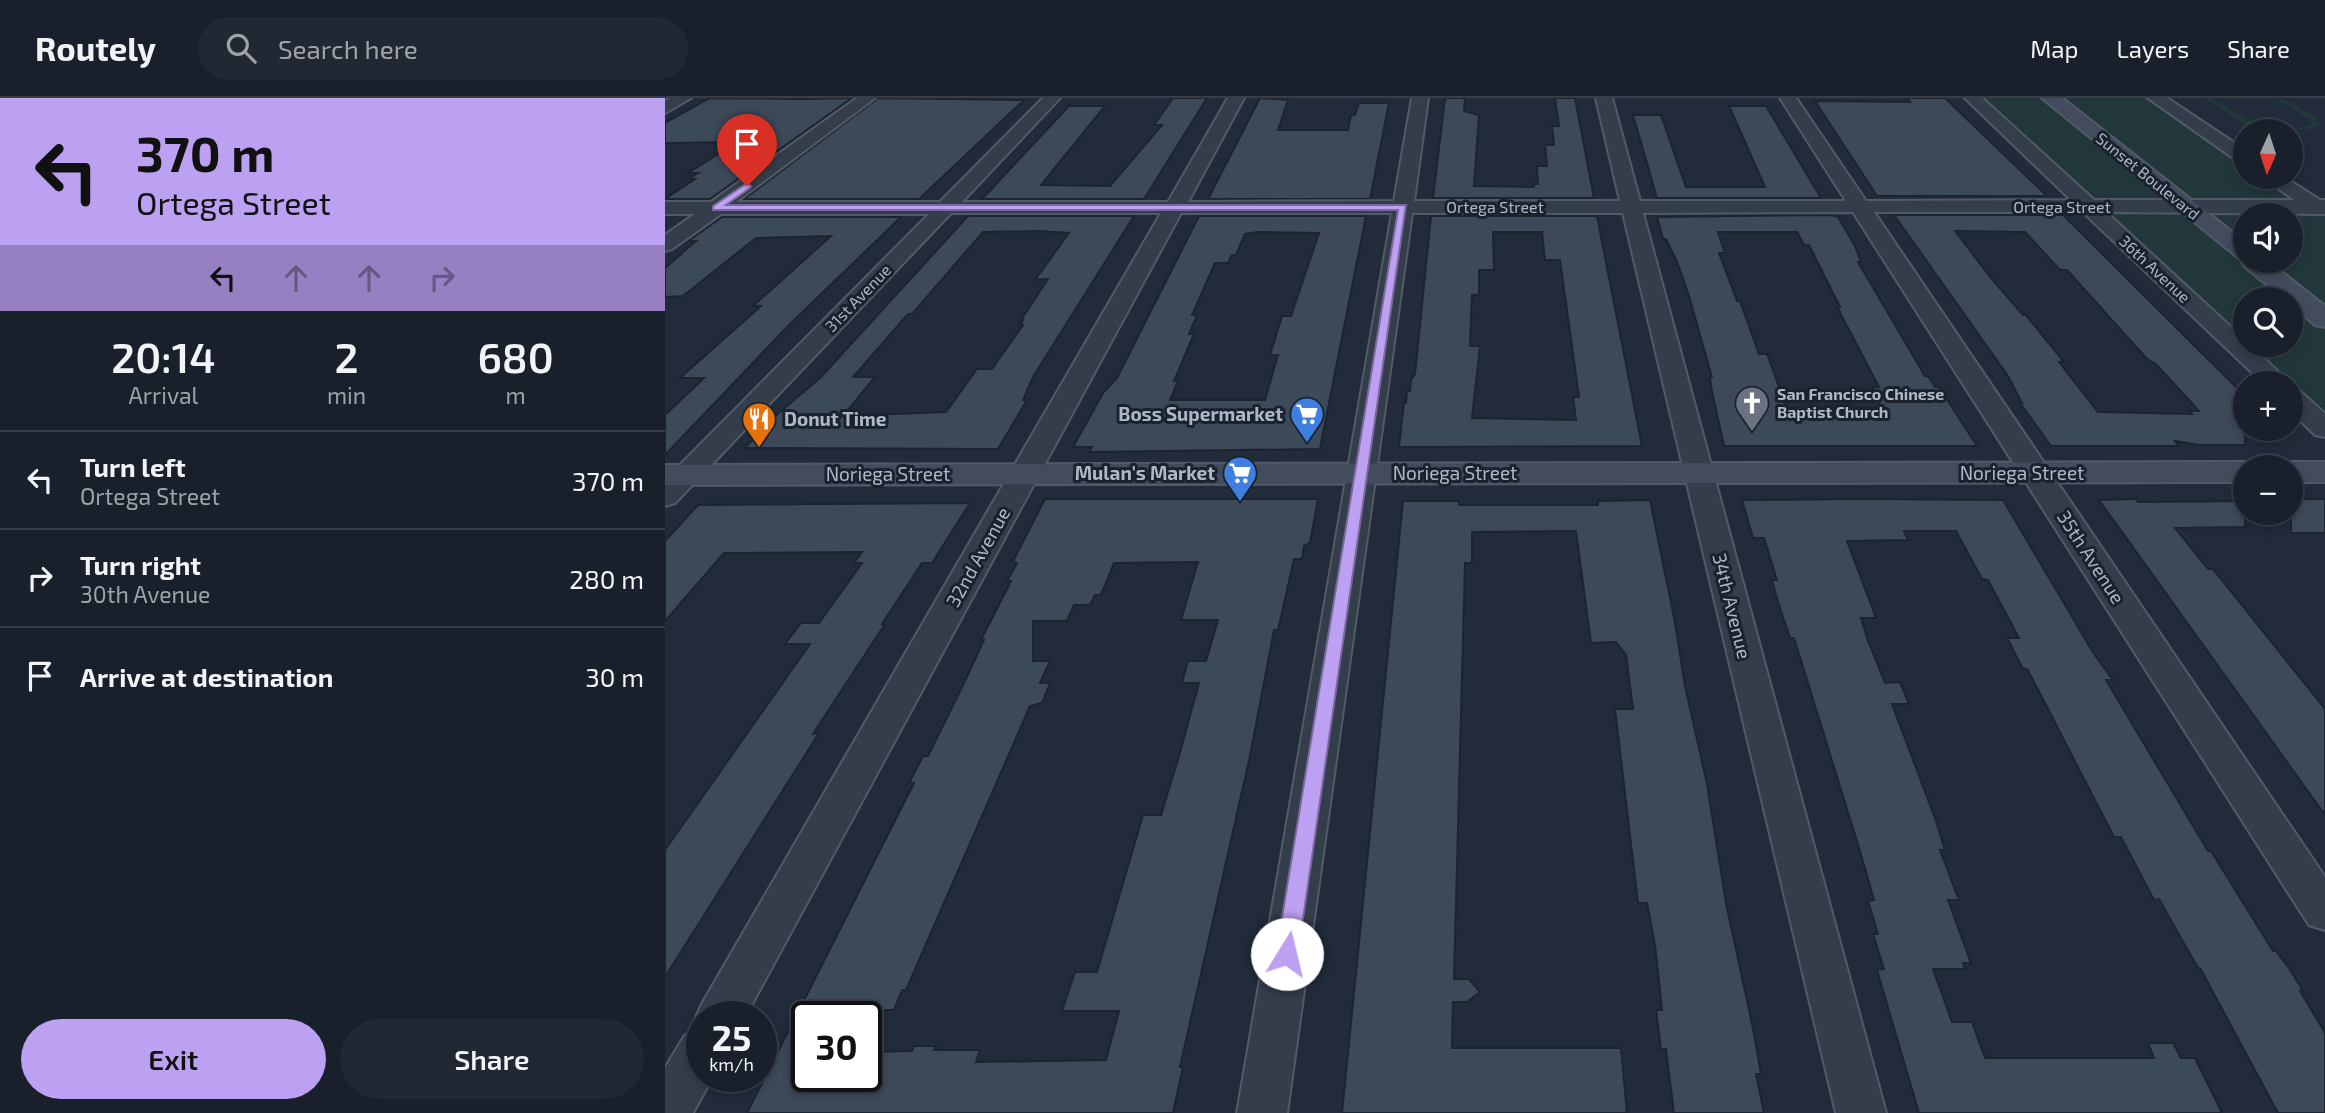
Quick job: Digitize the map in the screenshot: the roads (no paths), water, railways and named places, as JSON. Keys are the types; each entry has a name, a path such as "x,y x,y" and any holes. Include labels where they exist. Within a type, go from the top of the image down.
{"main road":[{"name":"Sunset Boulevard","path":"2051,98 2233,244"},
{"name":"Sunset Boulevard","path":"2078,98 2233,217"},
{"path":"2303,272 2325,288"},
{"path":"2268,273 2325,319"},
{"name":"Noriega Street","path":"672,482 1025,474 2233,472"},
{"path":"2303,472 2325,472"}],"street":[{"path":"665,108 683,98"},
{"path":"665,245 867,98"},
{"name":"31st Avenue","path":"672,482 1052,98"},
{"name":"32nd Avenue","path":"729,1001 1236,98"},
{"path":"1262,1113 1420,98"},
{"name":"34th Avenue","path":"1604,98 1861,1113"},
{"name":"35th Avenue","path":"1789,98 2325,912"},
{"name":"36th Avenue","path":"1973,98 2264,371"},
{"path":"2156,98 2233,150"},
{"path":"2291,189 2322,208"},
{"name":"Ortega Street","path":"665,208 2322,208"},
{"path":"2303,408 2325,429"},
{"path":"666,1113 686,1078"}],"place":[{"name":"San Francisco Chinese Baptist Church","path":"1752,433"},
{"name":"Boss Supermarket","path":"1307,444"},
{"name":"Donut Time","path":"759,449"},
{"name":"Mulan's Market","path":"1240,503"}]}
